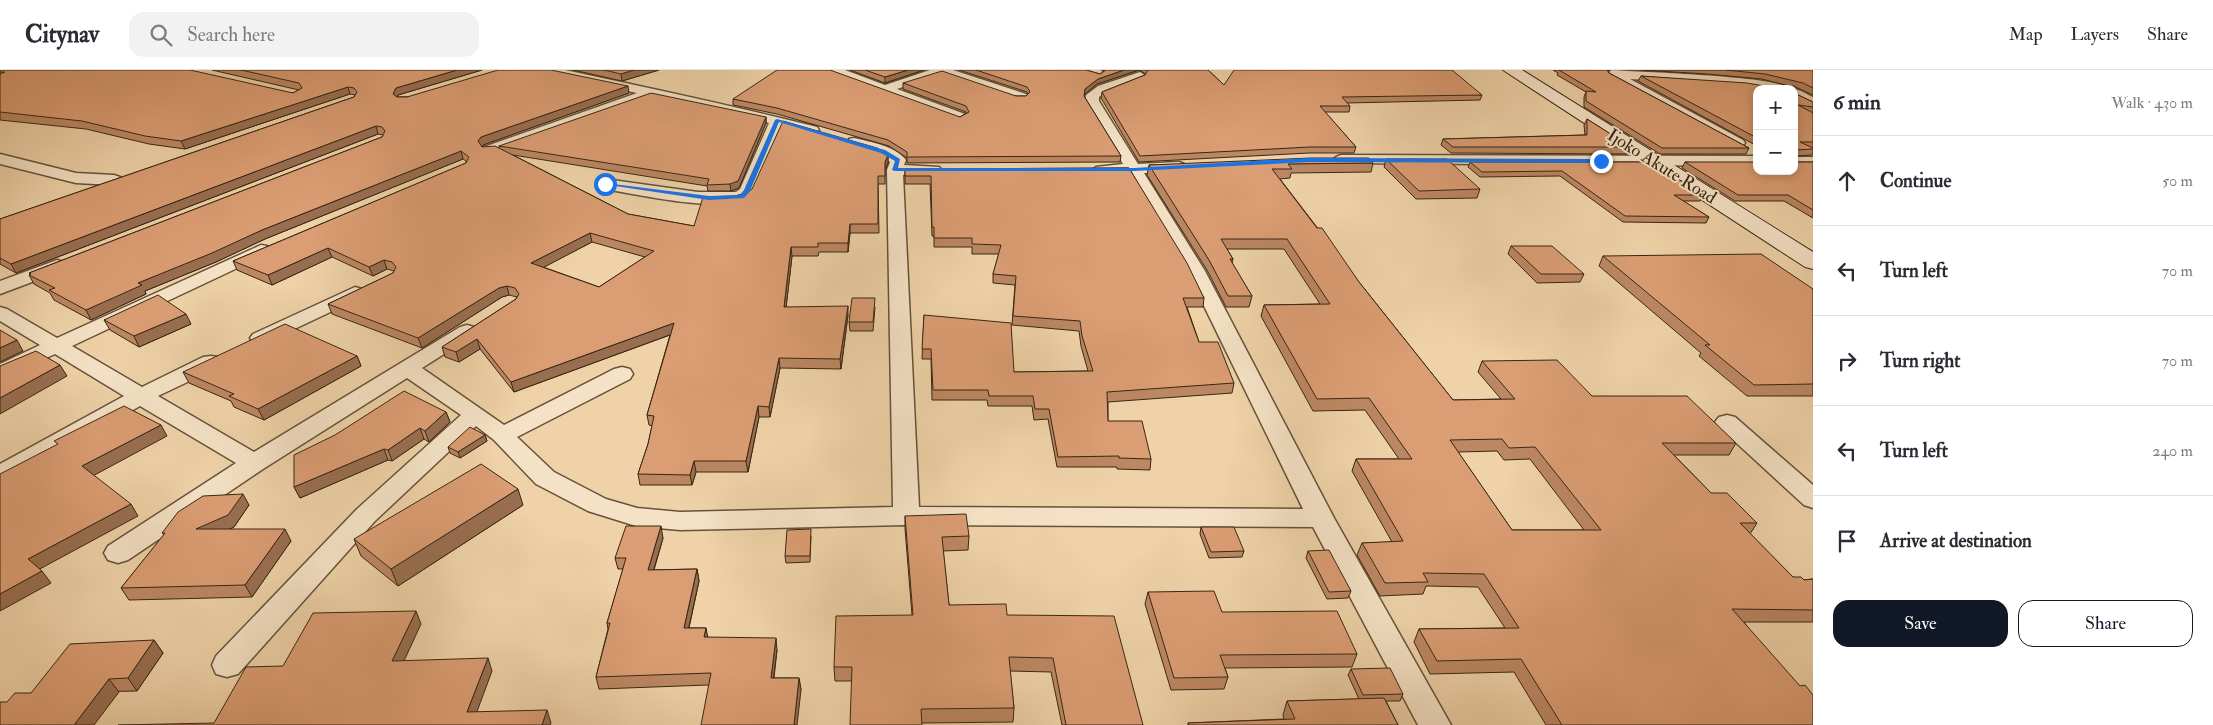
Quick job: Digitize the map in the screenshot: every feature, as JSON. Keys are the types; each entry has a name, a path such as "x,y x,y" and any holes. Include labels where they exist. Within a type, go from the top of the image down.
{"main road":[{"name":"Ijoko Akute Road","path":"1511,70 1813,262"}],"street":[{"path":"547,70 777,120 825,134"},
{"path":"833,70 960,117"},
{"path":"884,89 942,70 1021,97"},
{"path":"1087,70 1100,74"},
{"path":"1609,72 1745,82 1762,85"},
{"path":"1609,72 1753,151"},
{"path":"1140,76 1104,89 1093,95 1092,101 1196,272 1321,518 1435,725"},
{"path":"489,150 653,92"},
{"path":"1798,94 1813,103"},
{"path":"605,184 709,198 742,196 747,191 777,120"},
{"path":"844,139 893,156 898,160 895,170 906,516"},
{"path":"0,159 76,178 114,180"},
{"path":"1328,160 1753,161"},
{"path":"1798,162 1813,162"},
{"path":"1088,170 1134,170 1193,166"},
{"path":"895,170 954,170"},
{"path":"79,193 132,174"},
{"path":"0,372 272,245"},
{"path":"0,288 74,259"},
{"path":"0,474 141,396 370,286"},
{"path":"0,313 254,463"},
{"path":"118,553 254,463 408,369 486,318"},
{"path":"408,369 475,414 502,435 545,478 597,505 636,517 680,521 906,516 1321,518"},
{"path":"502,435 622,374"},
{"path":"226,665 366,515 475,414"},
{"path":"1727,422 1813,499"}],"building":[{"path":"0,70 190,70 293,93 302,88 299,83 241,70 457,70 396,88 393,94 397,97 407,97 498,70 551,70 628,86 481,137 478,141 482,147 495,146 628,214 694,226 703,197 735,196 747,193 752,189 783,121 877,148 888,155 885,162 885,176 878,176 878,224 850,224 848,243 818,243 818,247 791,247 784,307 848,306 840,359 779,358 769,407 758,406 746,461 694,461 690,475 638,474 648,444 654,416 647,415 674,323 511,382 477,339 456,352 442,347 516,299 519,294 515,288 507,286 499,288 418,338 328,304 393,273 396,267 392,262 384,260 369,267 328,248 268,275 233,261 466,163 469,157 461,151 262,230 138,283 142,285 86,310 49,290 55,288 29,275 31,274 29,273 382,137 385,131 382,127 376,126 11,264 0,258 0,219 354,97 357,92 354,88 348,87 181,141 145,136 82,121 0,112 0,74 5,72 0,72","holes":["590,233 654,251 599,287 531,263"]},
{"path":"604,70 634,70 621,74"},
{"path":"777,70 830,70 960,117 969,112 966,106 903,83 942,71 1016,96 1026,96 1030,92 1027,87 976,70 1086,70 1100,74 1106,70 1124,70 1098,79 1085,89 1084,96 1121,156 907,157 907,152 888,140 777,108 733,99"},
{"path":"865,70 908,70 885,77"},
{"path":"1148,70 1208,70 1224,85 1234,70 1452,70 1482,95 1342,97 1350,106 1320,106 1356,147 1310,147 1140,156 1102,92 1145,75"},
{"path":"1559,70 1607,70 1609,73 1749,148 1662,148 1586,101 1586,91 1596,92"},
{"path":"1726,70 1813,70 1813,88 1803,83 1765,74"},
{"path":"1641,76 1758,85 1753,85 1753,136"},
{"path":"651,93 766,117 738,181 730,184 707,185 709,179 499,146"},
{"path":"1798,95 1813,102 1813,107 1798,105"},
{"path":"1798,105 1813,113 1813,142 1800,142 1813,149 1798,150"},
{"path":"1587,119 1631,147 1453,147 1443,139 1587,135"},
{"path":"1311,158 1369,158 1373,163 1288,164 1292,169 1272,169 1317,228 1322,228 1359,282 1453,400 1515,399 1482,361 1557,360 1592,396 1687,396 1736,443 1662,443 1711,493 1727,493 1757,523 1740,523 1793,577 1801,577 1804,580 1813,579 1813,610 1732,609 1800,686 1805,685 1813,695 1813,725 1562,725 1521,659 1437,661 1419,629 1519,628 1484,574 1423,573 1428,582 1385,583 1362,543 1403,541 1356,459 1412,459 1369,398 1317,399 1264,305 1330,304 1287,239 1221,239 1233,259 1230,259 1252,296 1228,296 1209,260 1149,165","holes":["1502,439 1509,448 1535,447 1601,530 1512,530 1450,440"]},
{"path":"1386,159 1447,159 1480,189 1419,191"},
{"path":"1470,162 1652,162 1703,195 1674,195 1709,217 1625,216 1562,171 1482,172"},
{"path":"1685,162 1753,162 1753,175 1798,175 1798,162 1813,162 1813,210 1788,195 1738,195"},
{"path":"1129,168 1187,263 1204,298 1183,298 1199,342 1218,342 1234,383 1107,392 1108,421 1142,421 1151,459 1119,458 1119,456 1058,457 1049,409 1035,409 1033,396 989,396 988,390 933,390 931,349 922,349 924,315 1011,323 1014,372 1093,371 1082,336 1080,321 1013,316 1016,276 993,274 1001,245 972,244 972,238 934,238 931,176 905,176 905,169"},
{"path":"1511,246 1552,246 1584,274 1541,274"},
{"path":"1761,254 1813,289 1813,384 1754,385 1705,345 1710,345 1603,256"},
{"path":"158,295 186,314 134,336 104,320"},
{"path":"852,298 875,298 873,322 849,322"},
{"path":"285,324 357,356 258,409 229,396 234,394 183,372"},
{"path":"0,330 17,340 0,348"},
{"path":"36,351 60,365 0,398 0,366"},
{"path":"404,391 446,412 425,431 420,428 388,450 384,449 294,487 294,455 335,435"},
{"path":"124,406 161,425 82,466 131,504 28,559 42,571 0,594 0,474 58,444 54,441"},
{"path":"470,427 485,435 458,452 448,447"},
{"path":"481,464 518,489 391,569 354,539"},
{"path":"243,494 228,515 196,529 285,529 245,585 121,588 165,533 162,533 178,512 203,496"},
{"path":"966,514 969,536 942,537 949,605 1006,604 1007,615 1114,616 1143,725 1066,725 1053,658 1009,657 1014,708 921,709 922,725 850,725 852,667 834,667 836,616 913,615 905,516"},
{"path":"626,526 661,526 648,570 697,569 684,628 706,628 704,637 776,638 771,678 799,678 794,725 701,725 711,673 596,677 610,623 607,623 626,558 615,558"},
{"path":"1201,527 1234,527 1244,551 1211,552"},
{"path":"811,529 810,556 785,556 787,530"},
{"path":"1329,550 1351,591 1329,592 1308,551"},
{"path":"1214,591 1222,612 1337,611 1357,654 1220,655 1228,677 1174,678 1148,592"},
{"path":"416,611 392,661 488,658 467,712 547,710 542,725 118,725 214,723 246,667 283,666 313,613"},
{"path":"154,640 128,678 109,679 74,725 0,725 0,702 7,702 15,693 31,693 70,644"},
{"path":"1390,668 1403,694 1363,695 1351,669"},
{"path":"1384,698 1398,725 1189,725 1188,723 1295,719 1287,701"}],"route":[{"path":"605,184 709,198 742,196 747,191 777,120 883,151 898,160 895,170 1134,170 1309,160 1601,161"}]}
